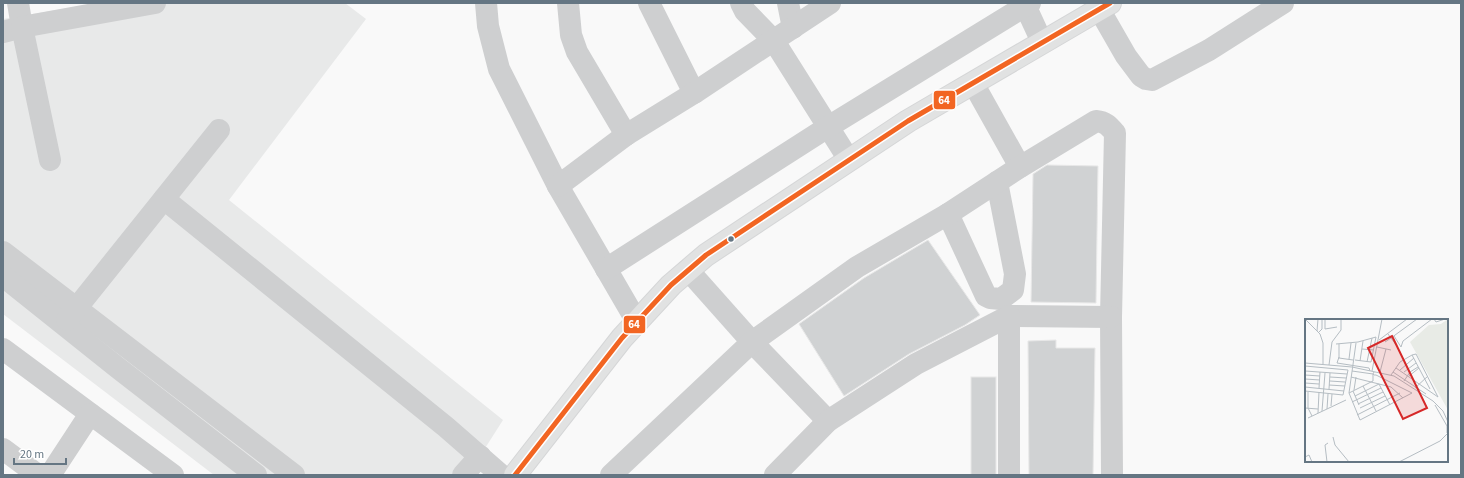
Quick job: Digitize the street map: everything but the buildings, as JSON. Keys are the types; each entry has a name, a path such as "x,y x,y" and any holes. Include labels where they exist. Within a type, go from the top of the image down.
{"main road":[{"path":"515,475 622,338 671,285 706,254 908,121 1104,6"}],"street":[{"path":"18,3 12,30 50,160"},
{"path":"12,30 156,3"},
{"path":"486,3 488,26 499,68 558,186 636,322"},
{"path":"568,3 571,35 577,52 626,135"},
{"path":"649,3 694,93"},
{"path":"742,3 745,11 774,41 849,160"},
{"path":"788,3 793,28"},
{"path":"558,186 626,135 694,93 830,3"},
{"path":"1104,6 1126,56 1141,76 1146,80 1152,80 1209,50 1283,3"},
{"path":"606,268 828,127 1026,4 1042,42"},
{"path":"973,83 1020,167"},
{"path":"611,475 752,342 857,267 948,214 1020,167 1096,121 1109,125 1115,133 1111,317 1112,475"},
{"path":"70,316 219,130"},
{"path":"948,214 986,296 1001,299 1013,290 1015,274 997,182"},
{"path":"164,199 440,422 501,475"},
{"path":"3,252 70,316 118,368 256,475"},
{"path":"688,270 752,342 828,421"},
{"path":"3,276 70,316 190,395 294,475"},
{"path":"775,475 828,421 916,364 1010,316 1111,317"},
{"path":"1009,475 1010,316"},
{"path":"3,349 173,475"},
{"path":"177,413 190,395"},
{"path":"50,475 90,414"},
{"path":"3,449 38,475"},
{"path":"463,475 480,456"}],"shaded area":[{"path":"98,3 345,3 366,19 229,200 503,420 468,475 214,475 3,314 3,19"}],"transit line":[{"name":"64","path":"515,475 622,338 671,285 706,255 908,121 1110,3"}]}
